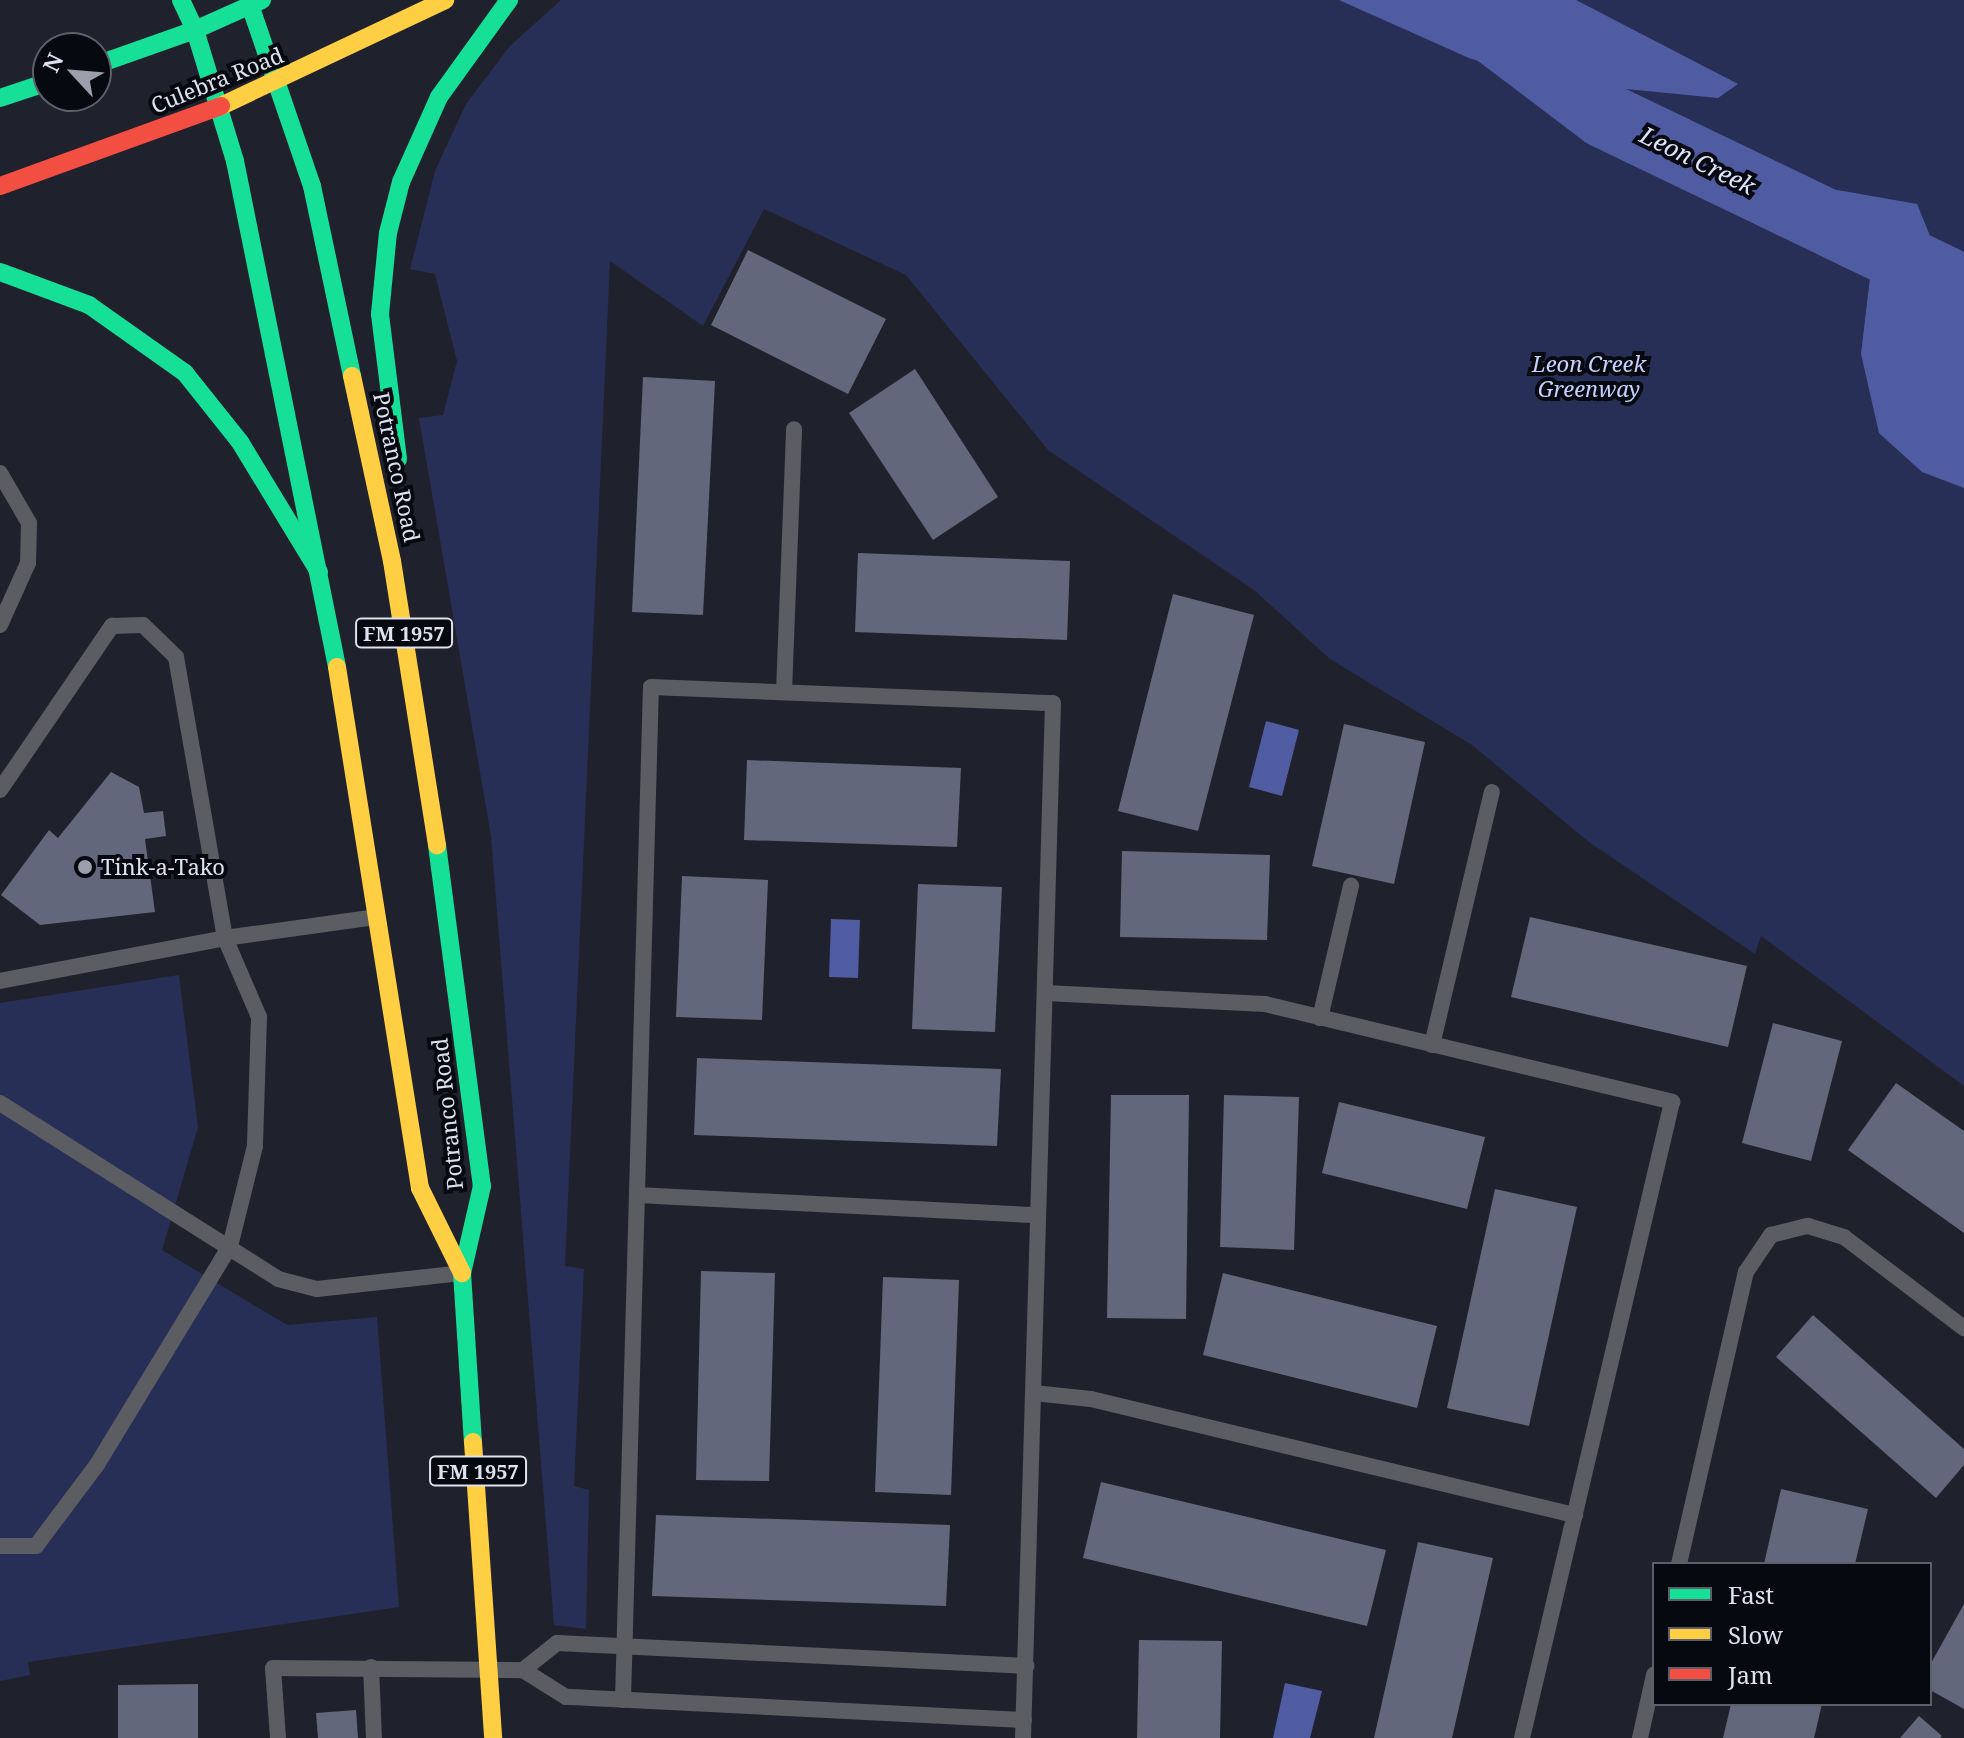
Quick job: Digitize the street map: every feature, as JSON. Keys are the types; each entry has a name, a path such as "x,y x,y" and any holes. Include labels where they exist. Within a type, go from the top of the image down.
{"main road":[{"name":"Potranco Road","path":"181,0 195,30 221,106 324,582 382,917 420,1188 462,1273"},
{"name":"Culebra Road","path":"0,186 221,106 281,81 445,0"},
{"path":"392,561 399,483 381,339 388,233 401,182 439,97 509,0"},
{"name":"Potranco Road","path":"253,2 281,81 312,186 392,561 482,1186 462,1273"},
{"path":"112,59 195,30 253,2"},
{"path":"0,98 32,87"},
{"path":"0,272 89,305 185,373 240,442 324,582"},
{"name":"FM 1957","path":"462,1273 492,1669 493,1738"}],"lane":[{"path":"784,692 794,429"},
{"path":"0,473 29,523 28,563 0,625"},
{"path":"0,790 112,626 143,625 176,657 225,938 259,1017 255,1146 230,1246 96,1466 36,1546 0,1546"},
{"path":"623,1700 651,687 1053,703 1023,1738"},
{"path":"1432,1045 1492,792"},
{"path":"1320,1018 1351,886"},
{"path":"0,981 225,938 382,917"},
{"path":"1046,993 1265,1004 1672,1102 1522,1738"},
{"path":"0,1103 278,1279 317,1289 462,1273"},
{"path":"637,1195 1038,1215"},
{"path":"1679,1562 1746,1272 1771,1235 1808,1226 1844,1237 1964,1328"},
{"path":"1034,1393 1091,1399 1575,1515"},
{"path":"523,1670 557,1643 623,1643 1026,1666"},
{"path":"371,1667 374,1738"},
{"path":"278,1738 273,1668 523,1670 566,1697 1024,1720"},
{"path":"1640,1738 1652,1684"}],"green space":[{"name":"Leon Creek Greenway","path":"561,0 1964,0 1964,1086 1761,936 1755,954 1589,842 1472,745 1330,659 1254,590 1048,450 906,275 764,209 703,326 610,261 565,1266 584,1269 574,1486 589,1490 586,1629 554,1625 491,836 419,418 443,415 457,361 435,274 410,269 435,171 466,104 510,46"},
{"path":"179,975 198,1127 162,1250 287,1325 377,1317 399,1607 28,1662 30,1675 0,1681 0,1003"}],"shaded area":[{"path":"1339,0 1576,0 1738,84 1718,98 1544,81 1469,58"},
{"path":"1826,188 1917,204 1935,248 1964,262 1964,488 1922,472 1879,433 1861,354 1871,269 1859,228"},
{"path":"1266,721 1299,730 1282,796 1249,787"},
{"path":"831,919 860,920 858,978 829,977"},
{"path":"1285,1683 1322,1691 1310,1738 1273,1738"}],"building":[{"path":"748,250 886,319 848,394 711,325"},
{"path":"915,369 998,497 933,540 849,413"},
{"path":"643,377 715,381 703,615 632,612"},
{"path":"858,553 1070,561 1067,640 855,632"},
{"path":"1173,594 1254,615 1198,831 1118,811"},
{"path":"1344,724 1425,742 1394,884 1312,866"},
{"path":"747,760 961,768 957,847 744,840"},
{"name":"Tink-a-Tako","path":"111,772 139,787 144,813 163,811 166,836 145,839 155,912 40,925 1,895 49,830 58,838"},
{"path":"1122,851 1270,855 1267,940 1120,937"},
{"path":"682,876 768,880 762,1020 676,1017"},
{"path":"918,884 1002,887 995,1032 912,1029"},
{"path":"1530,917 1747,966 1728,1047 1511,997"},
{"path":"1773,1023 1842,1041 1811,1161 1742,1143"},
{"path":"697,1058 1001,1069 997,1146 694,1135"},
{"path":"1896,1083 1964,1131 1964,1233 1848,1150"},
{"path":"1111,1095 1189,1095 1186,1319 1107,1318"},
{"path":"1224,1095 1299,1097 1294,1250 1220,1247"},
{"path":"1339,1102 1485,1137 1467,1209 1322,1173"},
{"path":"1495,1189 1577,1207 1529,1426 1447,1408"},
{"path":"701,1271 775,1273 769,1481 696,1480"},
{"path":"1223,1273 1437,1326 1417,1408 1203,1355"},
{"path":"883,1277 959,1280 951,1495 875,1492"},
{"path":"1813,1315 1964,1449 1964,1465 1936,1498 1776,1357"},
{"path":"1101,1482 1386,1550 1367,1626 1083,1558"},
{"path":"1781,1489 1868,1509 1855,1562 1764,1562"},
{"path":"656,1515 950,1525 946,1606 652,1596"},
{"path":"1418,1542 1493,1558 1452,1738 1374,1738"},
{"path":"1964,1604 1964,1709 1932,1691 1932,1661"},
{"path":"1139,1640 1222,1641 1220,1738 1137,1738"},
{"path":"198,1684 198,1738 118,1738 118,1685"},
{"path":"1731,1706 1822,1706 1814,1738 1723,1738"},
{"path":"356,1710 358,1738 318,1738 316,1713"},
{"path":"1919,1716 1942,1736 1900,1738"}],"waterway":[{"name":"Leon Creek","path":"1452,0 1604,115 1964,288"}],"traffic: fast":[{"path":"112,59 195,30 181,0"},
{"path":"262,0 195,30 235,161 337,667"},
{"path":"398,459 380,314 388,233 401,182 439,97 509,0"},
{"path":"250,5 312,186 352,376"},
{"path":"0,98 32,87"},
{"path":"0,272 89,305 185,373 240,442 319,572"},
{"path":"437,845 482,1186 462,1273 473,1442"}],"traffic: slow":[{"path":"221,106 445,0"},
{"path":"352,376 392,561 437,845"},
{"path":"337,667 420,1188 462,1273"},
{"path":"473,1442 493,1738"}],"traffic: jam":[{"path":"0,186 221,106"}],"place":[{"name":"Tink-a-Tako","path":"85,867"}]}
